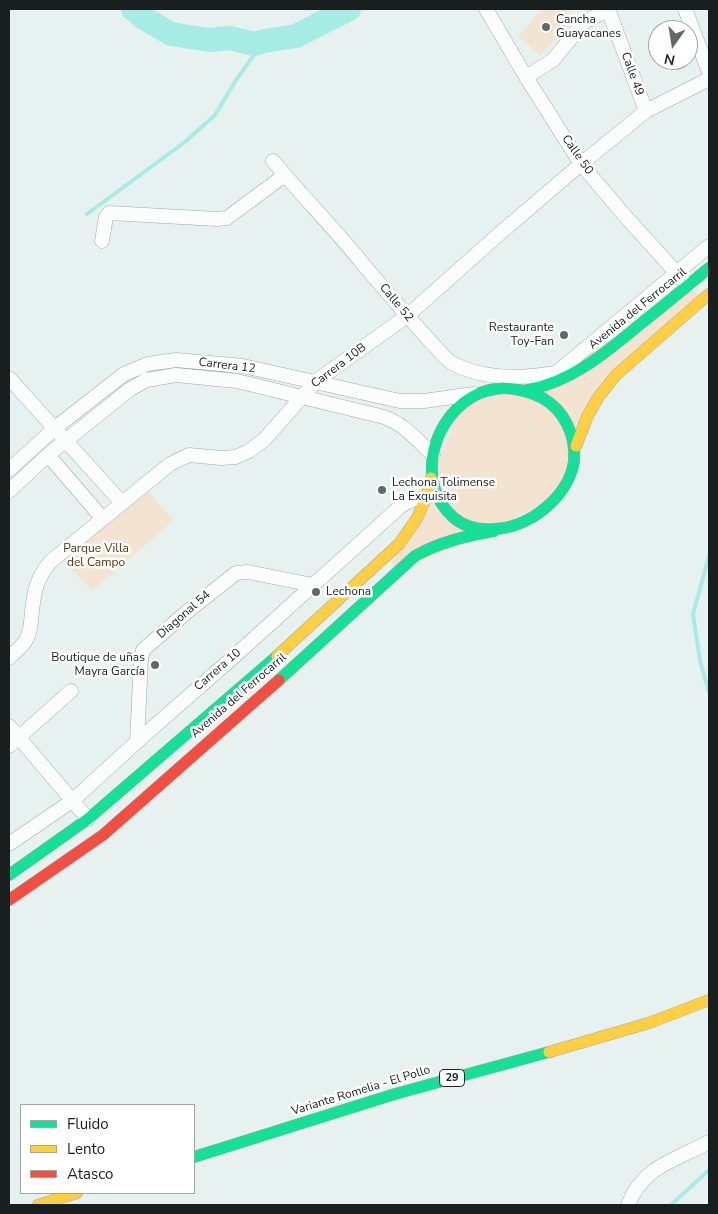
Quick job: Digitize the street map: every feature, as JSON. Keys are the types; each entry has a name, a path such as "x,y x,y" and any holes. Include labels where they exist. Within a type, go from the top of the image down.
{"main road":[{"name":"Avenida del Ferrocarril","path":"527,390 539,388 574,373 601,357 709,268"},
{"path":"576,446 570,427 559,410 544,398 527,390 502,388 478,393 462,404 448,419 438,436 432,455 432,487 439,504 453,518 472,529 494,531 510,528 539,515 561,492 569,478 576,446 587,417 597,399 616,375 709,294"},
{"name":"Avenida del Ferrocarril","path":"9,875 88,819 296,639 385,558 408,532 426,498 431,478"},
{"name":"Avenida del Ferrocarril","path":"9,900 103,835 415,556 459,536 494,531"},
{"name":"Variante Romelia - El Pollo","path":"195,1156 408,1090 581,1044 708,1002"},
{"path":"38,1205 74,1194"}],"street":[{"path":"526,77 553,60 584,22 609,9"},
{"name":"Calle 49","path":"609,9 646,111"},
{"path":"685,9 709,72"},
{"name":"Calle 50","path":"487,10 526,77 581,164 624,216 688,287"},
{"name":"Carrera 10B","path":"9,658 26,640 40,575 50,562 170,464 180,458 189,455 221,458 236,457 264,440 316,381 407,316 581,164 646,111 709,80"},
{"name":"Calle 52","path":"273,161 407,316 450,362 491,376 512,378 534,377 556,373 677,275"},
{"path":"102,241 106,217 109,213 217,220 226,218 285,175"},
{"path":"677,275 709,246"},
{"path":"176,360 176,375"},
{"name":"Carrera 12","path":"9,470 55,428 124,374 148,364 176,360 243,366 400,401 424,401 478,393"},
{"name":"Carrera 12","path":"9,491 48,455 129,390 146,380 176,375 237,380 394,421 417,439 432,455"},
{"path":"9,378 122,503"},
{"path":"48,455 103,519"},
{"name":"Carrera 10","path":"9,844 72,801 402,504 414,499 426,498"},
{"name":"Diagonal 54","path":"138,740 143,650 236,573 248,572 312,585"},
{"path":"13,742 71,691"},
{"path":"9,726 13,742 88,819"},
{"path":"628,1205 645,1177 662,1164 709,1142"}],"green space":[{"name":"Cancha Guayacanes","path":"542,9 564,9 575,18 540,56 518,36"},
{"path":"689,287 704,299 616,375 561,492 494,531 397,571 391,564 431,478 462,404 539,388"},
{"name":"Parque Villa del Campo","path":"143,486 174,520 92,591 59,555"}],"waterway":[{"path":"133,9 171,34 209,40 230,38 254,44 296,36 349,9"},
{"path":"87,214 185,142 215,115 236,80 264,41"},
{"path":"709,556 693,614 700,661 709,692"},
{"path":"671,1205 709,1170"}],"traffic: fast":[{"path":"527,390 560,380 590,363 709,268"},
{"path":"502,388 522,390 540,397 548,401 562,415 571,433 574,447 574,461 571,474 555,498 533,517 506,528 488,529 468,526 454,518 441,503 434,487 432,468 434,450 440,432 450,416 464,403 480,393 502,388"},
{"path":"279,680 415,556 453,540 494,531"},
{"path":"9,875 88,819 277,656"},
{"path":"195,1157 395,1094 549,1052"}],"traffic: slow":[{"path":"576,446 587,417 597,399 616,375 709,294"},
{"path":"277,656 399,544 417,518 426,498 431,478"},
{"path":"549,1052 649,1023 709,1000"},
{"path":"38,1205 74,1194"}],"traffic: jam":[{"path":"9,900 103,835 279,680"}],"place":[{"name":"Cancha Guayacanes","path":"546,27"},
{"name":"Restaurante Toy-Fan","path":"564,335"},
{"name":"Lechona Tolimense La Exquisita","path":"382,490"},
{"name":"Lechona","path":"316,592"},
{"name":"Boutique de uñas Mayra García","path":"155,665"}]}
